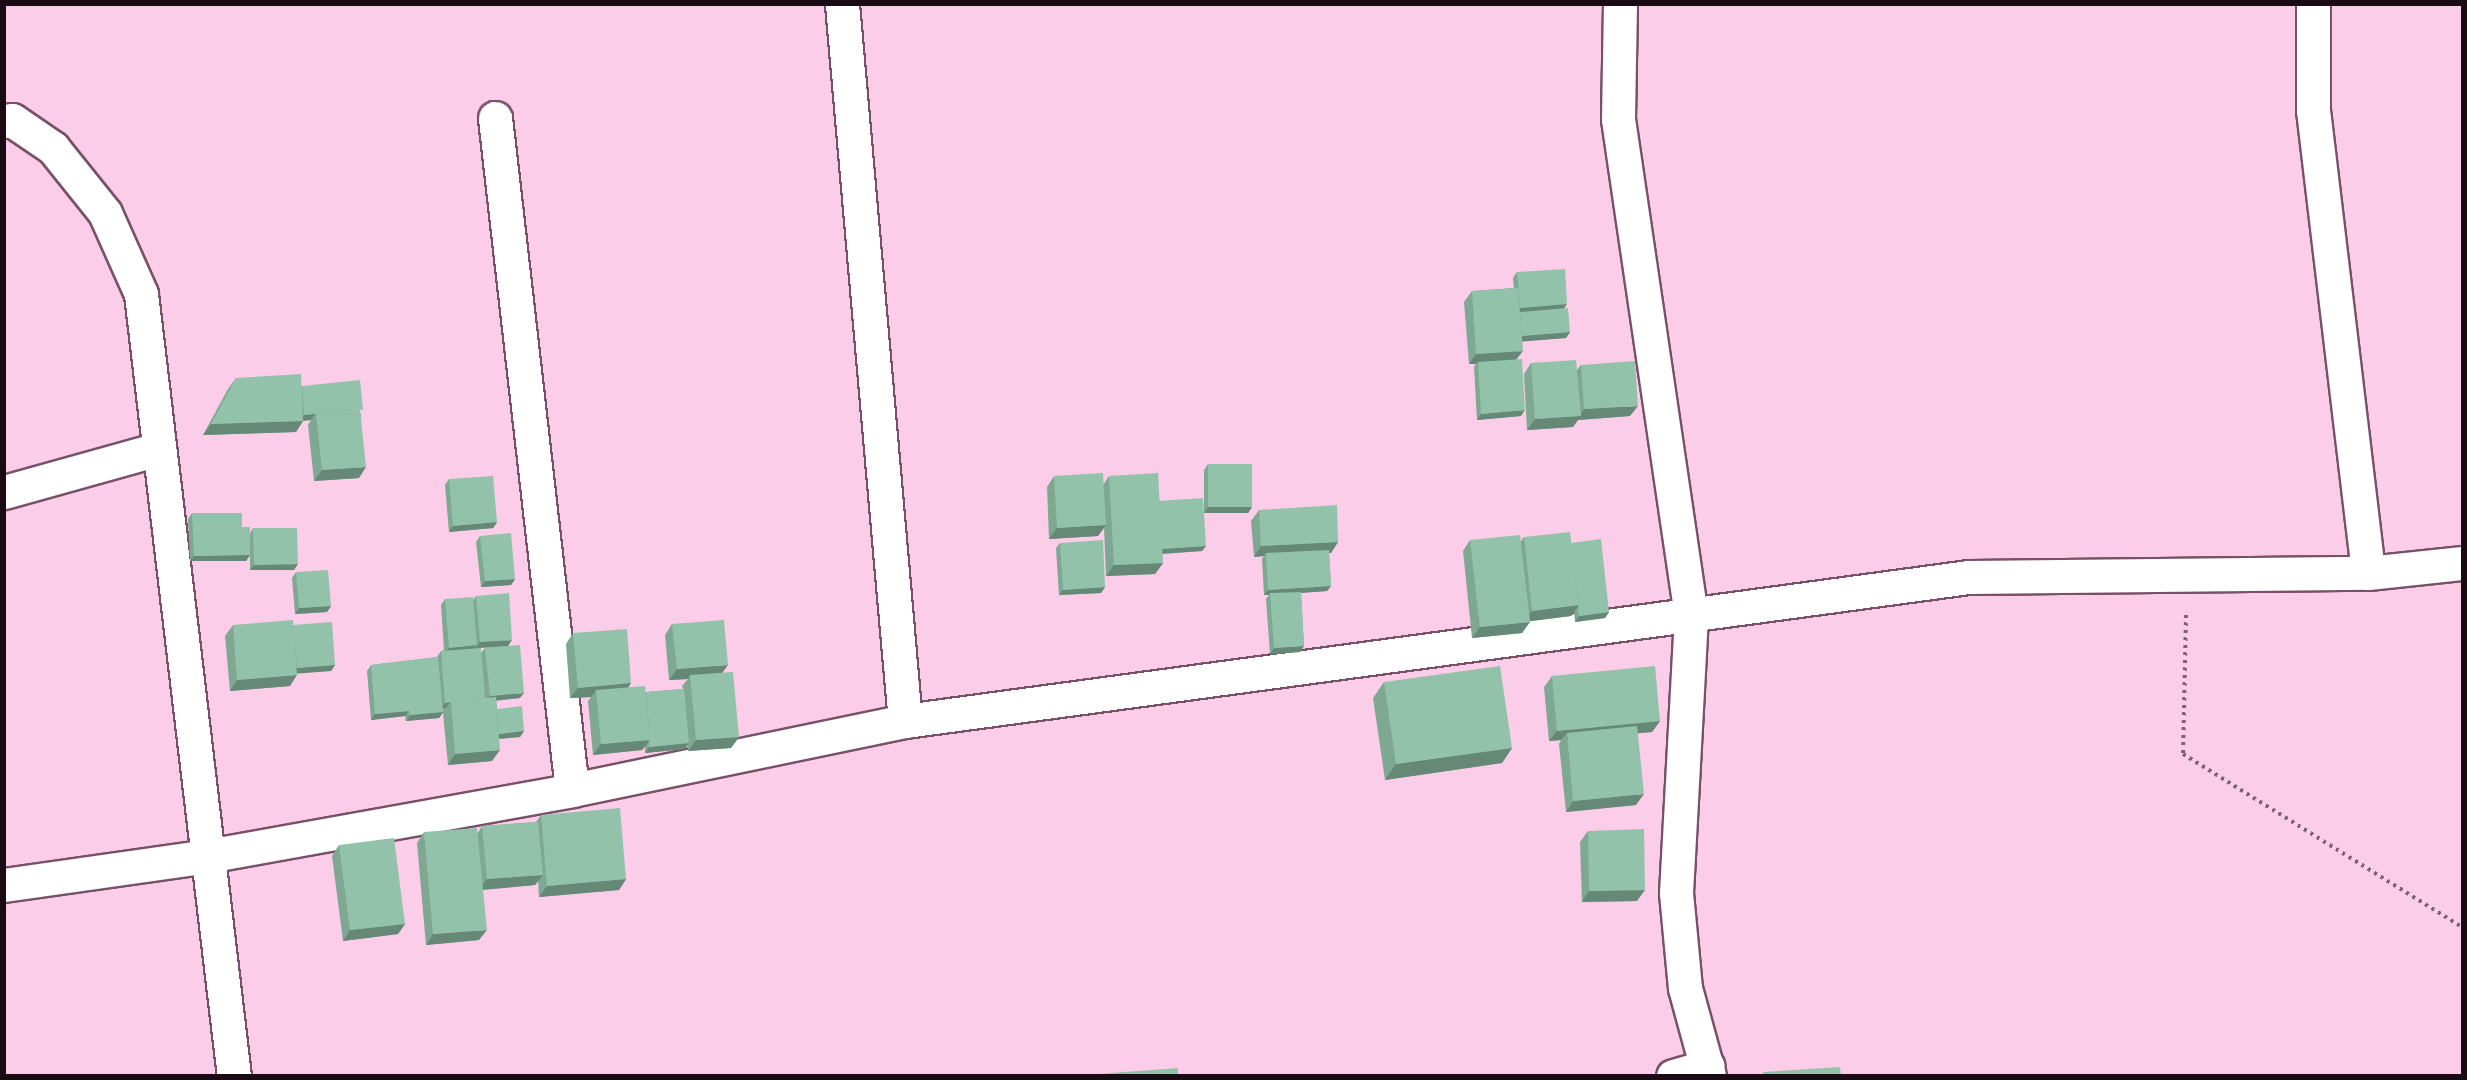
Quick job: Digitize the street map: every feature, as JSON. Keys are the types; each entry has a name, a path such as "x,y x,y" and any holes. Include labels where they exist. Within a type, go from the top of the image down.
{"street":[{"path":"842,4 905,721"},
{"path":"1620,4 1618,119 1691,616 1676,893 1685,988 1708,1071 1673,1076"},
{"path":"2313,4 2313,110 2368,573"},
{"path":"495,118 572,790"},
{"path":"4,121 12,120 53,148 105,213 141,294 234,1076"},
{"path":"4,492 158,449"},
{"path":"4,885 207,856 572,790 905,721 1968,577 2368,573 2463,563"}],"path":[{"path":"2187,575 2183,753 2463,927"}],"building":[{"path":"1565,269 1567,304 1520,308 1517,272"},
{"path":"1518,288 1523,351 1476,354 1472,291"},
{"path":"1568,308 1570,332 1522,336 1520,312"},
{"path":"1522,359 1525,410 1481,414 1478,362"},
{"path":"1576,360 1581,416 1535,419 1531,363"},
{"path":"1635,361 1638,406 1584,409 1581,365"},
{"path":"301,374 303,421 211,424 236,378"},
{"path":"360,380 363,410 304,415 302,386"},
{"path":"360,409 366,467 322,470 316,414"},
{"path":"1208,464 1252,464 1252,507 1208,507"},
{"path":"1103,473 1106,525 1057,528 1054,476"},
{"path":"1158,473 1163,563 1114,565 1109,476"},
{"path":"493,476 497,522 453,526 449,479"},
{"path":"1203,498 1206,546 1162,549 1159,501"},
{"path":"1337,505 1338,542 1261,546 1259,510"},
{"path":"192,513 242,513 242,527 250,527 250,555 194,556"},
{"path":"253,528 297,528 298,564 254,565"},
{"path":"1570,532 1579,605 1532,611 1524,537"},
{"path":"511,533 515,579 485,581 480,536"},
{"path":"1520,535 1530,622 1480,627 1470,540"},
{"path":"1601,539 1609,612 1579,616 1571,543"},
{"path":"1103,540 1105,587 1063,590 1060,543"},
{"path":"1329,550 1331,586 1268,590 1266,553"},
{"path":"328,570 331,606 299,608 296,572"},
{"path":"1301,592 1304,646 1274,648 1270,593"},
{"path":"509,593 512,640 480,642 476,596"},
{"path":"473,597 477,645 449,648 445,599"},
{"path":"293,620 297,675 237,680 233,625"},
{"path":"724,620 728,665 677,669 672,624"},
{"path":"332,622 335,665 297,668 293,625"},
{"path":"627,629 631,683 578,688 573,633"},
{"path":"520,645 524,693 490,696 485,648"},
{"path":"481,648 485,698 445,703 441,651"},
{"path":"438,657 443,712 410,715 409,711 375,714 371,665"},
{"path":"1500,666 1512,748 1396,764 1384,682"},
{"path":"1655,666 1660,721 1557,731 1552,676"},
{"path":"733,672 739,737 696,740 690,675"},
{"path":"645,686 650,740 601,744 596,690"},
{"path":"684,689 689,743 649,747 646,692"},
{"path":"496,697 500,750 455,754 451,701"},
{"path":"522,706 524,731 499,734 497,709"},
{"path":"1637,726 1644,794 1573,801 1567,733"},
{"path":"620,808 626,879 547,886 541,815"},
{"path":"538,822 543,875 487,879 482,826"},
{"path":"477,828 487,930 433,934 424,832"},
{"path":"1644,829 1645,890 1589,891 1588,831"},
{"path":"394,838 405,924 350,930 339,845"},
{"path":"1840,1067 1841,1076 1764,1076 1763,1072"},
{"path":"1178,1068 1178,1076 1072,1076"}]}
